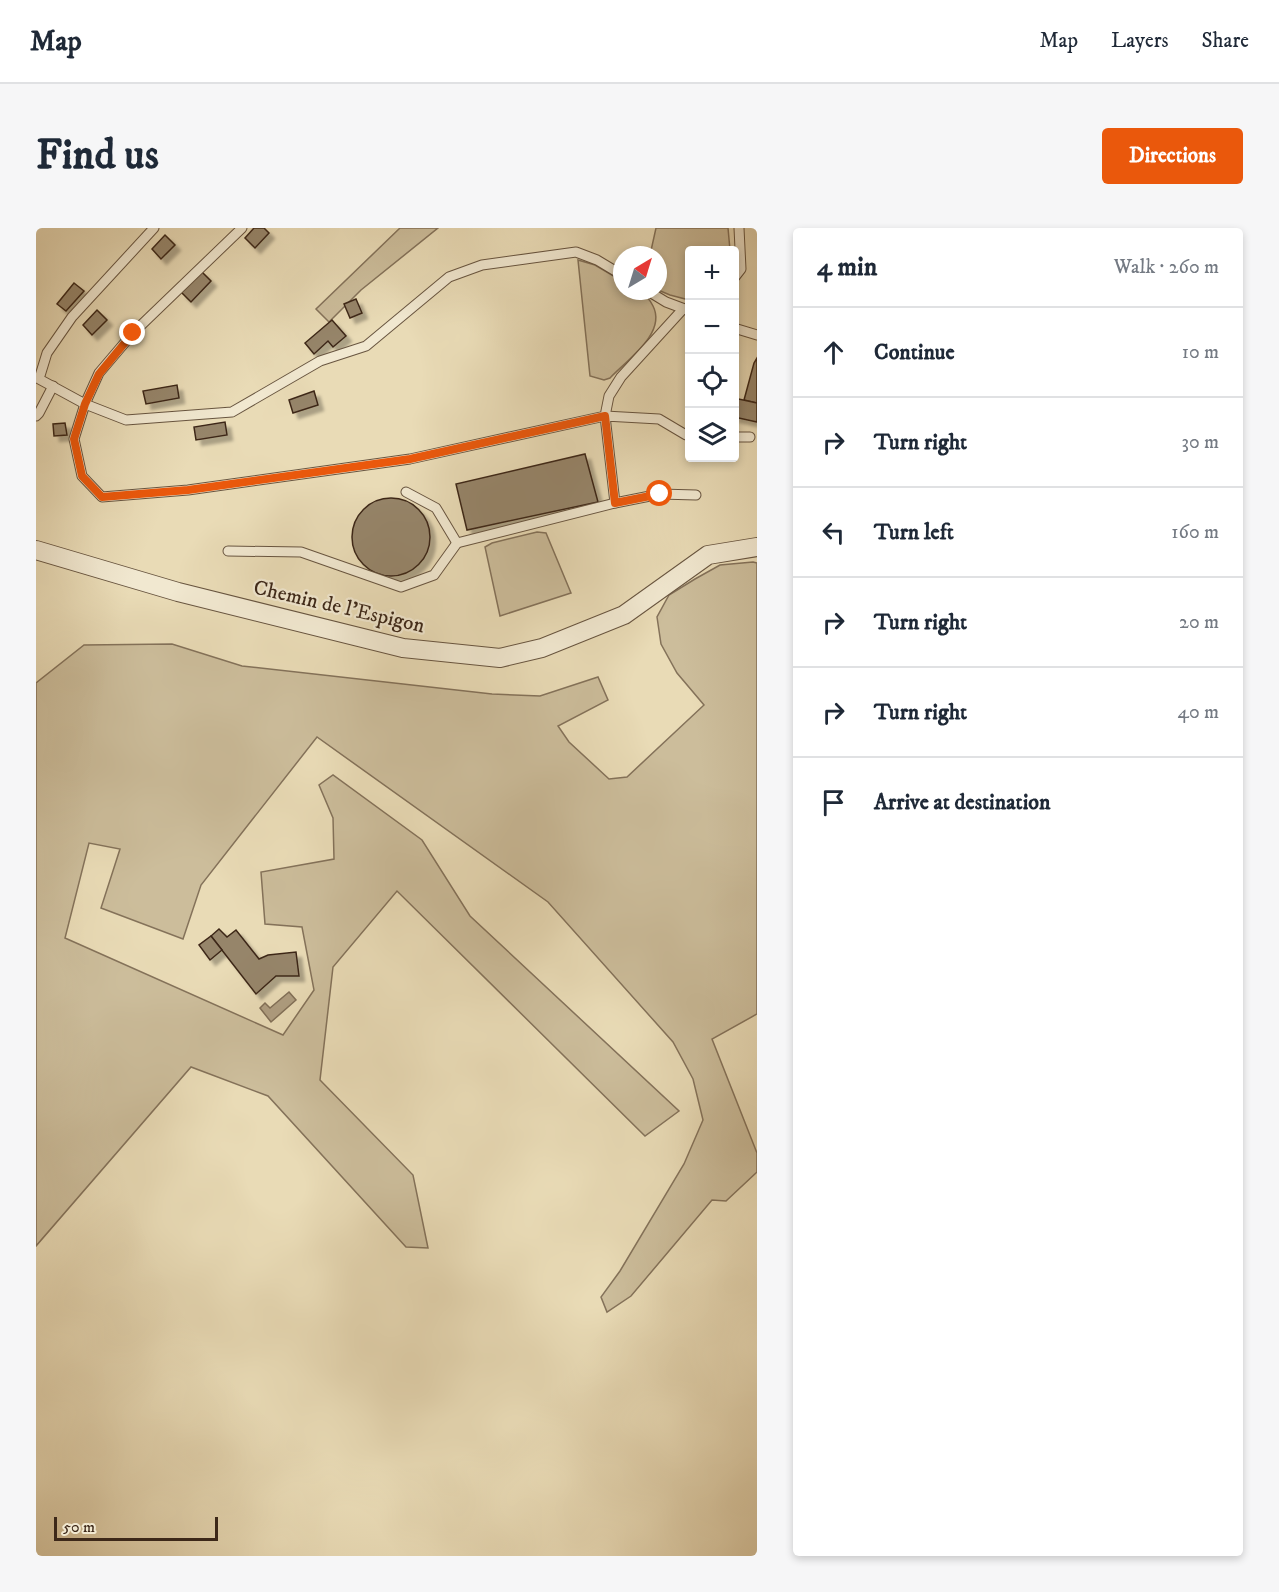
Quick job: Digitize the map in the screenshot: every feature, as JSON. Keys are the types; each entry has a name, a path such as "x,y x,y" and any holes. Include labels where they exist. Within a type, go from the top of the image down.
{"street":[{"name":"Chemin de l'Espigon","path":"36,550 187,594 403,648 500,658 542,648 624,615 708,555 757,547"}],"lane":[{"path":"154,228 72,317 47,353 37,377 85,404 126,420 232,412 320,361 366,346 449,277 482,265 576,252 613,270"},
{"path":"242,228 133,333 99,374 85,404 74,439 82,476 102,497 188,490 410,459 605,416 659,418 685,434"},
{"path":"739,228 741,269 739,272"},
{"path":"663,300 685,310"},
{"path":"615,503 605,416 609,396 621,377 685,311"},
{"path":"739,329 757,335"},
{"path":"36,416 53,386"},
{"path":"739,437 750,437"},
{"path":"406,492 436,508 457,543"},
{"path":"228,551 301,552 400,587 434,575 457,543 615,503 660,494 696,495"}],"shaded area":[{"path":"400,228 438,228 361,290 329,322 316,309"},
{"path":"656,228 728,228 730,246 685,246 685,299 667,294 667,246 652,246"},
{"path":"578,260 595,265 613,276 613,300 649,300 656,316 655,326 650,336 610,378 604,380 590,376"},
{"path":"537,532 546,533 571,593 500,616 485,547 492,543"},
{"path":"757,563 757,1014 712,1039 757,1153 757,1172 726,1201 712,1200 631,1296 607,1312 601,1297 620,1271 684,1164 703,1120 693,1079 673,1042 548,902 317,737 201,885 183,939 101,908 120,849 89,843 65,938 283,1035 314,990 302,927 265,924 261,872 334,859 333,818 319,785 333,775 422,840 470,916 679,1111 645,1136 397,891 333,967 320,1080 413,1175 428,1248 406,1247 268,1096 191,1067 36,1246 36,683 84,645 172,644 242,666 492,694 540,696 598,677 608,700 558,726 569,742 609,779 627,777 704,705 677,673 661,644 657,617 669,595 720,565"},
{"path":"289,992 296,1000 271,1022 260,1008 265,1003 270,1008"}],"building":[{"path":"254,228 264,228 269,233 255,248 245,238"},
{"path":"165,235 175,245 161,259 152,249"},
{"path":"201,271 211,281 191,302 181,292"},
{"path":"74,283 84,291 66,311 57,304"},
{"path":"356,299 362,313 350,318 344,304"},
{"path":"97,310 107,320 92,335 83,325"},
{"path":"332,320 346,336 333,347 328,341 314,354 305,343"},
{"path":"757,358 757,403 744,400"},
{"path":"177,385 179,398 146,404 143,391"},
{"path":"314,391 318,405 293,413 289,400"},
{"path":"739,399 757,403 757,422 739,418"},
{"path":"225,422 227,435 196,440 194,427"},
{"path":"65,423 67,435 54,436 53,424"},
{"path":"585,454 598,502 467,530 456,484"},
{"path":"391,498 406,501 419,509 427,522 430,537 427,552 419,565 406,573 391,576 376,573 363,565 355,552 352,537 355,522 363,509 376,501"},
{"path":"219,929 227,937 236,930 259,959 268,955 296,952 299,976 276,976 256,994 211,936"},
{"path":"211,936 222,950 210,960 199,945"}],"route":[{"path":"133,333 99,374 85,404 74,439 82,476 102,497 188,490 410,459 605,416 615,503 660,494"}]}
